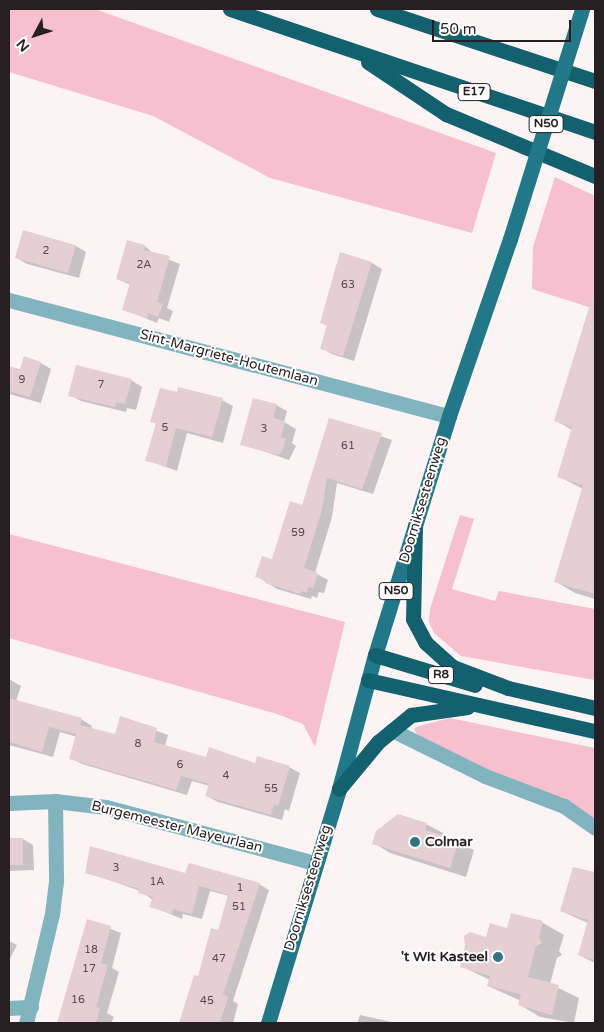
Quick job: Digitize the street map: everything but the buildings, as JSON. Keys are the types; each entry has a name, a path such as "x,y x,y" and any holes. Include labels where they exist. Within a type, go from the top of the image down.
{"highway":[{"name":"E17","path":"230,9 595,132"},
{"path":"377,9 595,81"},
{"path":"353,51 446,114 595,176"},
{"path":"415,526 414,619 426,644 453,667 508,688"},
{"name":"R8","path":"375,655 484,687 508,688 595,708"},
{"name":"R8","path":"368,680 595,731"},
{"path":"339,789 378,742 411,715 476,705"}],"main road":[{"name":"Doorniksesteenweg","path":"268,1023 339,789 375,655 448,416 510,239 582,9"}],"street":[{"name":"Sint-Margriete-Houtemlaan","path":"9,300 448,416"},
{"path":"392,730 485,776 564,806 595,828"},
{"path":"26,1023 52,914 56,879 55,801"},
{"name":"Burgemeester Mayeurlaan","path":"9,803 55,801 124,811 315,863"},
{"path":"9,1008 31,1007"}],"shaded area":[{"path":"9,9 95,9 496,153 472,233 270,178 153,116 9,72"},
{"path":"555,177 595,196 595,309 532,289 533,247"},
{"path":"460,515 474,519 452,589 495,601 499,591 595,609 595,680 461,656 434,633 429,622 430,609"},
{"path":"9,534 345,622 315,747 303,724 277,714 9,638"},
{"path":"450,718 595,748 595,823 417,735 414,729"}],"place":[{"name":"Colmar","path":"415,842"},
{"name":"'t Wit Kasteel","path":"498,957"}]}
